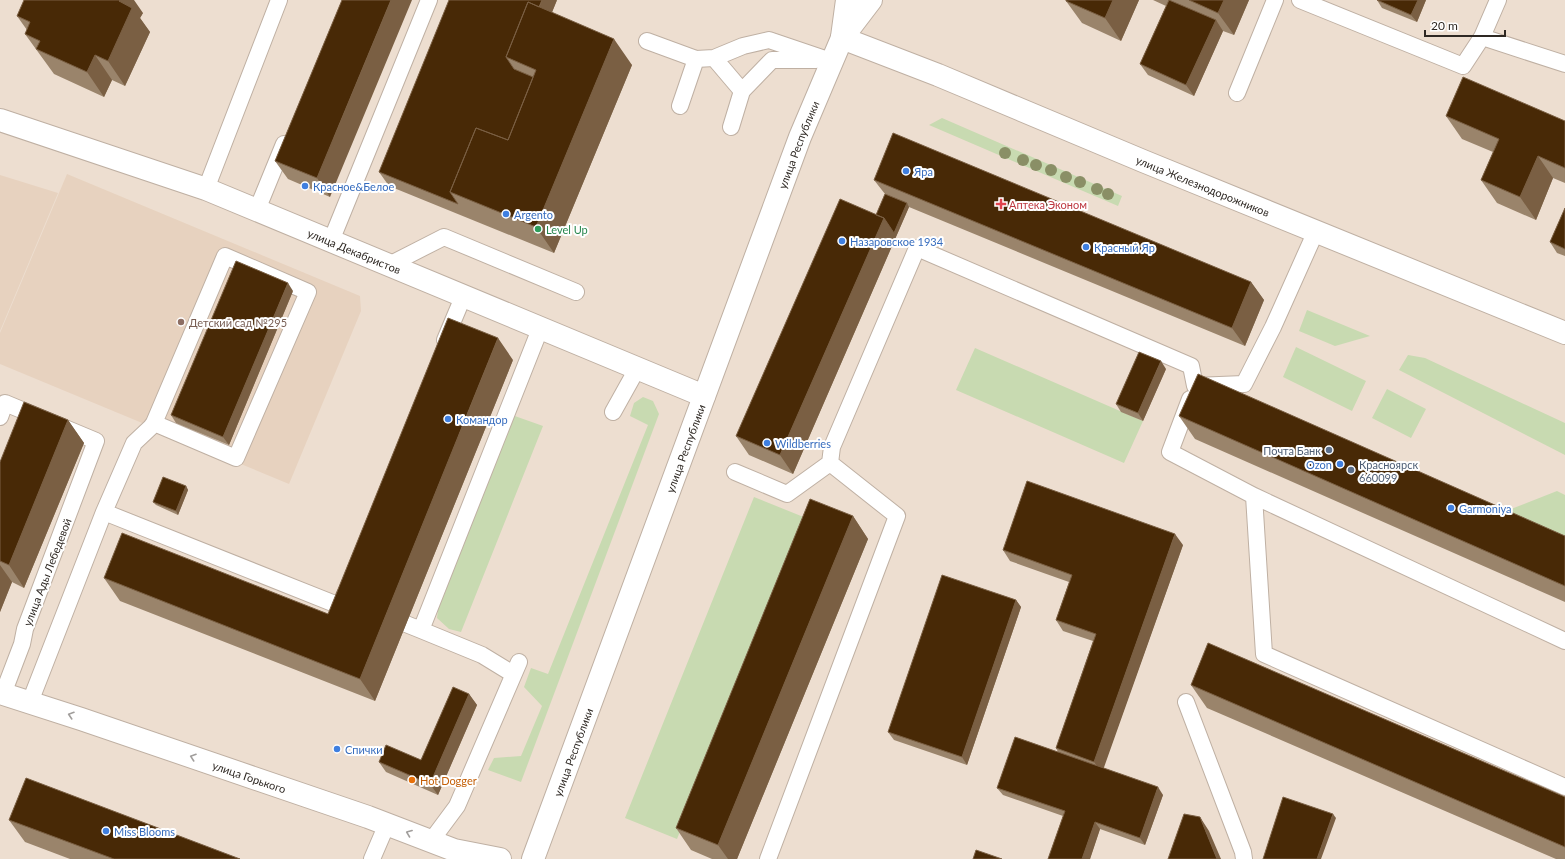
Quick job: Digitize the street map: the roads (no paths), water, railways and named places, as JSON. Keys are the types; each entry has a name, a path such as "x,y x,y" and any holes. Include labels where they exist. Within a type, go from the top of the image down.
{"street":[{"name":"улица Республики","path":"842,38 847,0"},
{"name":"улица Республики","path":"533,859 800,137 842,38 871,0"},
{"name":"улица Железнодорожников","path":"842,38 946,78 1565,333"},
{"name":"улица Декабристов","path":"0,120 206,190 331,240 463,297 704,396"},
{"name":"улица Горького","path":"1,697 30,702 387,824 454,850 500,859"}],"lane":[{"path":"206,190 279,0"},
{"path":"331,240 430,0"},
{"path":"1237,93 1275,0"},
{"path":"1300,0 1463,66 1482,37 1498,0"},
{"path":"1482,37 1565,64"},
{"path":"647,41 696,59 714,58 743,46 768,40 831,61"},
{"path":"714,58 742,91"},
{"path":"680,106 696,59"},
{"path":"731,127 742,91 772,60 831,61"},
{"path":"257,210 290,130"},
{"path":"1195,386 1244,384 1273,327 1316,231"},
{"path":"389,265 444,237 576,292"},
{"path":"735,472 788,494 830,463 832,447 917,248 1191,366 1195,386 1170,452 1254,496 1565,641"},
{"path":"30,702 104,512 134,443 154,423 226,256 308,292 236,458 154,423"},
{"path":"440,352 463,297"},
{"path":"421,630 540,329"},
{"path":"613,412 637,369"},
{"name":"улица Ады Лебедевой","path":"0,417 5,403 96,441 25,629 22,644 1,697"},
{"path":"768,859 897,516 830,463"},
{"path":"1254,496 1264,654 1565,788"},
{"path":"104,512 340,606 356,602"},
{"path":"340,606 352,577"},
{"path":"406,624 482,656 516,668 457,806 431,841"},
{"path":"1186,702 1243,852 1244,859"},
{"path":"372,859 387,824"}],"place":[{"name":"Яра","path":"906,171"},
{"name":"Красное&Белое","path":"305,186"},
{"name":"Аптека Эконом","path":"1001,204"},
{"name":"Argento","path":"506,214"},
{"name":"Level Up","path":"538,229"},
{"name":"Назаровское 1934","path":"842,241"},
{"name":"Красный Яр","path":"1086,247"},
{"name":"Детский сад №295","path":"181,322"},
{"name":"Командор","path":"448,419"},
{"name":"Wildberries","path":"767,443"},
{"name":"Почта Банк","path":"1329,450"},
{"name":"Ozon","path":"1340,464"},
{"name":"Красноярск 660099","path":"1351,470"},
{"name":"Garmoniya","path":"1451,508"},
{"name":"Спички","path":"337,749"},
{"name":"Hot Dogger","path":"412,780"},
{"name":"Miss Blooms","path":"106,831"}]}
